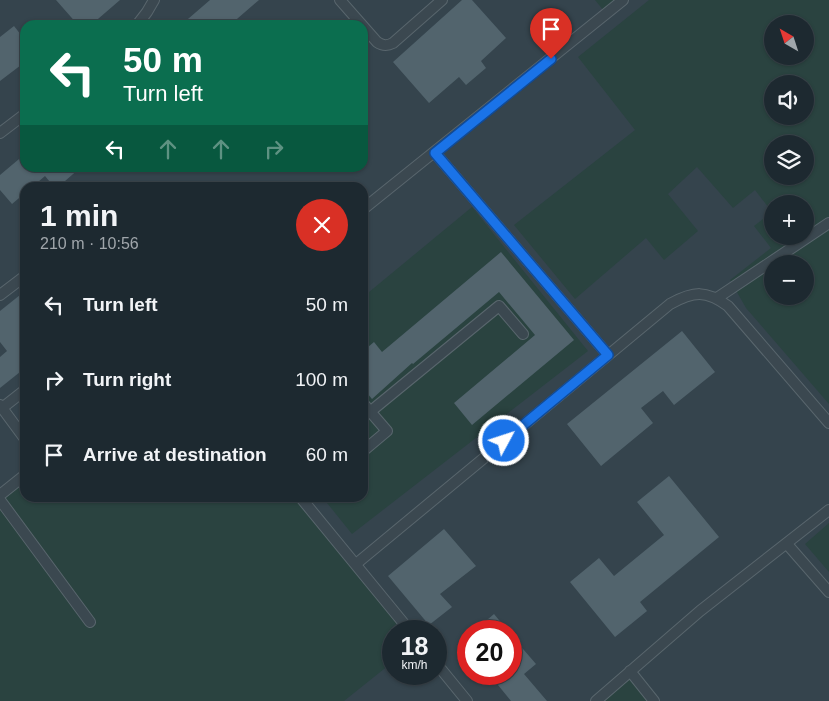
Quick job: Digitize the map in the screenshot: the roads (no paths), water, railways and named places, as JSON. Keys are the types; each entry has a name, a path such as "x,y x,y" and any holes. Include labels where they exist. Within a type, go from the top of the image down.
{"lane":[{"path":"140,20 154,0"},
{"path":"340,0 358,20"},
{"path":"368,32 377,42 388,46 442,0"},
{"path":"368,205 623,0"},
{"path":"0,133 20,118"},
{"path":"435,153 608,355"},
{"path":"717,298 829,223"},
{"path":"0,295 20,280"},
{"path":"356,564 670,304 683,297 702,293 717,298 736,313 829,423"},
{"path":"371,412 499,306 523,334"},
{"path":"20,394 1,407 20,432"},
{"path":"368,409 387,431 368,447"},
{"path":"0,495 20,479"},
{"path":"0,500 90,622"},
{"path":"307,502 401,620"},
{"path":"596,701 700,611 829,510"},
{"path":"787,544 829,592"},
{"path":"630,671 654,701"},
{"path":"447,676 467,701"}]}
